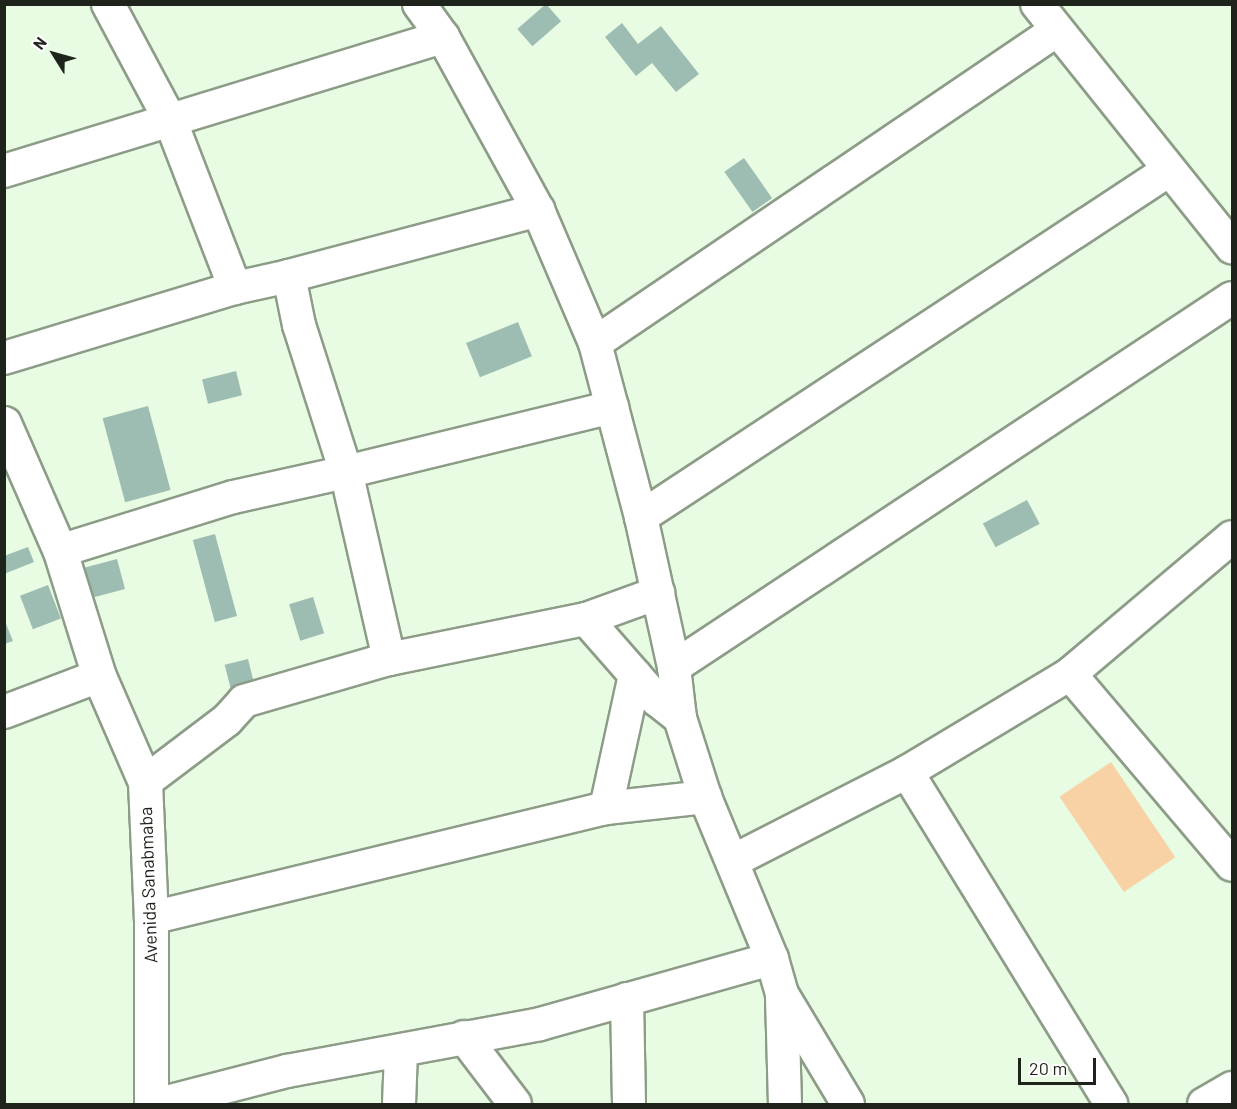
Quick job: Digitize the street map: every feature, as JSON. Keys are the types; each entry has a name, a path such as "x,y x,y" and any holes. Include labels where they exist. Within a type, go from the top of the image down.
{"street":[{"path":"108,4 171,122 235,288"},
{"path":"1037,4 1169,170 1227,229"},
{"path":"426,7 538,210 595,343 641,517 674,667 680,718 705,797 772,959 782,994 785,1104"},
{"path":"595,343 1057,30"},
{"path":"4,171 443,38"},
{"path":"641,517 1169,170"},
{"path":"4,358 235,288 289,276 538,210"},
{"path":"289,276 299,325 346,472 389,659"},
{"path":"674,667 1233,298"},
{"path":"60,550 233,497 612,407"},
{"name":"Avenida Sanabmaba","path":"4,423 60,550 99,676 145,782 151,918 151,1104"},
{"path":"733,861 907,772 1070,674 1227,549"},
{"path":"145,782 227,720 244,701 389,659 586,619 658,593"},
{"path":"586,619 634,675 680,718"},
{"path":"1070,674 1233,865"},
{"path":"606,808 634,675"},
{"path":"4,712 99,676"},
{"path":"907,772 1111,1104"},
{"path":"151,918 606,808 705,797"},
{"path":"159,1104 287,1071 401,1052 464,1037 540,1024 772,959"},
{"path":"782,994 849,1104"},
{"path":"627,999 629,1104"},
{"path":"464,1037 515,1104"},
{"path":"399,1104 401,1052"},
{"path":"1204,1104 1233,1088"}],"shaded area":[{"path":"1111,762 1175,857 1124,892 1060,797"}],"building":[{"path":"546,4 561,21 532,46 517,29"},
{"path":"622,23 638,44 661,26 699,74 676,92 652,63 636,76 605,37"},
{"path":"744,158 772,198 752,212 724,172"},
{"path":"518,322 532,356 480,377 466,343"},
{"path":"236,371 242,395 208,404 202,379"},
{"path":"148,406 171,490 125,502 103,418"},
{"path":"1027,500 1040,524 996,547 983,523"},
{"path":"215,534 237,616 215,622 193,540"},
{"path":"28,547 34,562 4,574 4,556"},
{"path":"117,559 125,589 85,600 77,570"},
{"path":"48,585 61,619 33,629 20,596"},
{"path":"313,597 324,633 300,641 289,604"},
{"path":"4,619 13,641 4,644"},
{"path":"248,659 256,691 233,697 225,665"}]}
